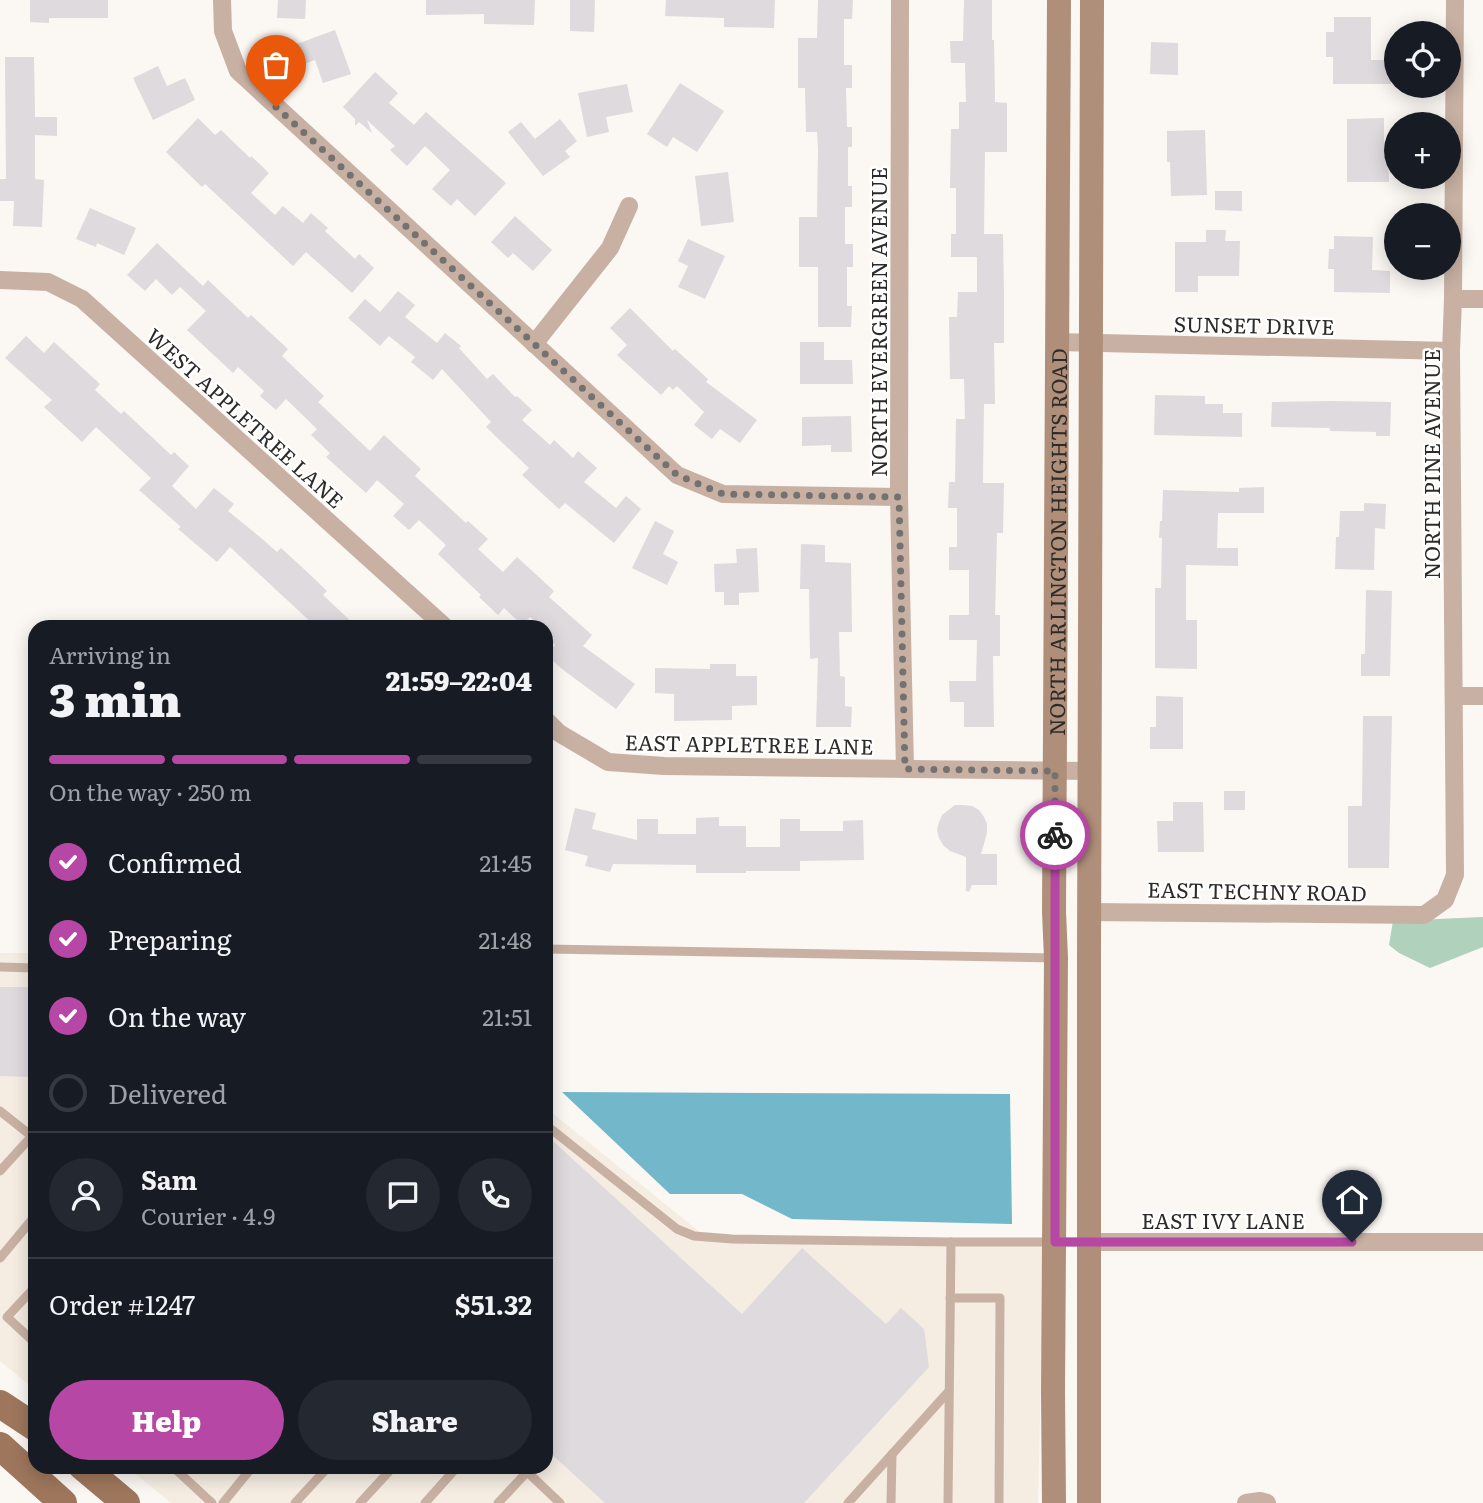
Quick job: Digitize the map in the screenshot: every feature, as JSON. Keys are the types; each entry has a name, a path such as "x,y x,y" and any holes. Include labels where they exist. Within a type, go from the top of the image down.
{"main road":[{"name":"NORTH ARLINGTON HEIGHTS ROAD","path":"1054,1503 1059,0"},
{"name":"NORTH ARLINGTON HEIGHTS ROAD","path":"1089,1503 1093,0"},
{"path":"0,1404 28,1422"},
{"path":"0,1446 28,1472"},
{"path":"30,1474 59,1501"},
{"path":"92,1474 126,1503"}],"street":[{"path":"222,0 223,31 237,71 677,475 723,494 899,497"},
{"name":"NORTH EVERGREEN AVENUE","path":"900,0 899,497 905,769"},
{"name":"NORTH PINE AVENUE","path":"1424,915 1445,900 1455,875 1451,351 1455,0"},
{"path":"534,344 610,248 629,206"},
{"name":"WEST APPLETREE LANE","path":"0,280 48,282 82,299 437,620"},
{"path":"1453,299 1483,299"},
{"name":"SUNSET DRIVE","path":"1057,342 1451,351"},
{"path":"1454,696 1483,696"},
{"name":"EAST APPLETREE LANE","path":"553,727 608,762 664,766 1090,771"},
{"name":"EAST TECHNY ROAD","path":"1089,912 1424,915"},
{"name":"EAST IVY LANE","path":"1089,1242 1483,1242"},
{"path":"1246,1503 1267,1503"}],"lane":[{"path":"553,948 1056,958"},
{"path":"0,967 28,968"},
{"path":"0,1111 28,1134"},
{"path":"553,1132 677,1229 694,1236 732,1239 1089,1242"},
{"path":"0,1171 28,1143"},
{"path":"0,1258 28,1224"},
{"path":"948,1503 951,1242"},
{"path":"28,1294 7,1317 28,1336"},
{"path":"950,1298 1000,1298 999,1503"},
{"path":"848,1503 949,1391"},
{"path":"891,1503 892,1454"},
{"path":"181,1474 212,1503"},
{"path":"223,1503 247,1474"},
{"path":"295,1503 318,1474"},
{"path":"360,1503 387,1474"},
{"path":"425,1503 451,1474"},
{"path":"498,1503 520,1474"},
{"path":"529,1474 560,1503"}],"shaded area":[{"path":"0,953 28,953 28,1384 0,1361"},
{"path":"553,1114 711,1241 1044,1245 1038,1503 171,1503 136,1474 553,1474"}],"green space":[{"path":"1483,917 1483,947 1430,968 1389,945 1393,921"}],"water":[{"path":"562,1092 1010,1094 1012,1224 792,1219 742,1194 670,1194"}],"building":[{"path":"30,0 108,0 108,18 49,18 49,23 30,22"},
{"path":"278,0 306,0 305,19 277,18"},
{"path":"426,0 535,0 534,25 484,24 484,14 426,15"},
{"path":"570,0 595,0 594,32 570,31"},
{"path":"666,0 775,0 774,28 724,27 724,18 665,16"},
{"path":"818,0 853,0 852,19 844,19 844,65 852,65 852,88 846,88 847,127 852,127 852,147 848,147 848,186 852,186 852,207 845,207 845,244 853,244 853,267 847,267 847,306 852,306 851,327 818,327 818,267 799,267 799,217 817,217 818,148 817,132 806,132 805,88 798,88 798,38 817,38"},
{"path":"964,0 992,0 995,102 1007,103 1007,152 985,152 984,234 1003,234 1004,293 1004,343 994,343 995,404 984,404 983,483 1004,483 1003,533 997,533 995,615 1000,615 1000,656 993,656 994,727 964,727 964,702 950,702 949,681 976,681 977,640 949,640 949,615 969,615 969,570 949,570 949,547 957,547 957,508 948,508 949,482 955,482 956,419 965,419 964,379 950,379 949,317 957,317 958,292 977,292 977,257 951,257 951,234 956,234 956,188 950,188 951,129 959,129 959,102 966,102 965,63 951,63 950,41 963,41"},
{"path":"1334,17 1371,17 1371,60 1384,60 1384,84 1333,84 1333,57 1326,57 1326,32 1334,32"},
{"path":"335,30 351,74 323,83 315,60 301,65 294,45"},
{"path":"1151,42 1178,43 1178,75 1150,74"},
{"path":"5,57 34,57 35,117 57,117 57,136 35,135 35,179 44,180 42,227 13,226 14,201 0,201 0,179 6,179"},
{"path":"158,66 167,86 185,78 195,100 153,120 133,78"},
{"path":"375,72 398,93 389,103 414,125 426,112 506,183 475,216 457,199 451,206 432,189 450,170 425,146 407,166 390,150 395,146 367,120 372,133 359,122 355,126 355,119 343,107"},
{"path":"680,83 724,111 697,152 673,137 667,147 647,134"},
{"path":"627,84 633,112 606,117 609,132 587,137 578,93"},
{"path":"198,118 215,135 221,130 269,173 251,193 275,215 283,206 303,223 311,213 328,228 325,231 355,259 359,254 374,268 352,293 306,252 293,266 205,184 202,187 166,152"},
{"path":"1384,118 1384,182 1347,182 1347,119"},
{"path":"560,119 577,141 565,151 570,157 543,176 508,132 521,122 535,139"},
{"path":"1205,130 1207,195 1171,196 1167,131"},
{"path":"728,172 734,222 701,226 695,176"},
{"path":"1215,191 1242,191 1242,211 1215,210"},
{"path":"90,208 136,228 124,255 97,243 96,247 76,239"},
{"path":"515,216 552,250 533,271 513,253 508,258 491,242"},
{"path":"1206,230 1226,230 1225,241 1240,241 1239,276 1198,276 1198,292 1175,292 1175,242 1206,242"},
{"path":"1334,236 1373,237 1372,270 1384,271 1384,280 1390,280 1390,293 1334,292 1334,269 1328,269 1329,249 1334,249"},
{"path":"688,239 725,256 705,299 678,287 688,266 678,261"},
{"path":"157,243 203,286 208,280 248,318 251,315 288,349 282,356 324,396 318,402 370,451 384,435 421,469 415,476 466,523 468,521 488,539 478,549 503,572 517,557 554,591 549,597 592,635 583,646 635,684 616,709 553,661 553,620 533,620 530,617 527,620 517,620 504,608 498,615 438,554 446,545 419,520 409,530 393,516 404,504 377,480 366,493 326,457 330,453 311,435 317,429 286,399 276,410 260,396 264,391 238,367 233,373 187,330 206,311 180,287 172,295 156,279 145,291 127,275"},
{"path":"398,291 415,305 405,317 437,343 445,333 461,346 459,348 487,379 493,374 532,410 522,420 550,445 554,440 573,458 578,451 597,468 584,482 616,508 626,496 641,509 614,543 565,503 559,509 522,475 529,468 486,427 491,422 442,369 433,380 411,362 415,357 389,336 380,346 348,318 365,299 380,312"},
{"path":"630,308 673,351 675,349 708,379 706,382 757,420 740,443 720,429 712,439 694,425 704,412 677,386 673,390 669,386 661,395 617,355 627,345 610,328"},
{"path":"26,336 44,353 54,342 100,384 95,390 121,414 124,411 171,455 174,452 189,466 172,486 196,509 214,488 234,504 228,511 277,552 281,548 327,591 323,595 350,620 309,620 230,547 217,562 178,529 181,527 139,490 151,478 96,427 82,442 44,407 52,400 5,358"},
{"path":"800,342 824,342 824,360 852,360 853,384 800,384"},
{"path":"1155,395 1205,396 1205,404 1223,404 1223,413 1242,413 1242,437 1154,435"},
{"path":"1272,402 1391,402 1390,436 1376,436 1376,432 1330,431 1330,428 1271,427"},
{"path":"851,416 852,452 831,452 831,445 802,446 802,417"},
{"path":"1264,487 1264,513 1218,513 1217,548 1238,548 1238,566 1186,565 1186,620 1197,620 1197,669 1155,668 1155,588 1161,588 1162,538 1159,538 1163,490 1239,492 1239,488"},
{"path":"1364,503 1386,504 1385,529 1375,528 1374,570 1335,569 1340,511 1364,511"},
{"path":"655,521 674,531 663,554 678,562 667,585 632,568"},
{"path":"801,544 825,545 825,562 851,563 852,632 839,632 840,676 845,677 845,706 852,707 851,727 816,727 818,658 810,659 809,589 800,589"},
{"path":"757,548 759,592 739,593 739,605 724,605 724,592 715,592 714,564 737,563 736,549"},
{"path":"1366,590 1392,591 1390,676 1361,676 1361,654 1365,654"},
{"path":"710,664 736,664 736,676 757,676 757,705 732,706 732,720 674,721 674,694 655,693 655,668 710,669"},
{"path":"1156,696 1183,697 1183,749 1150,749 1150,727 1156,727"},
{"path":"1363,716 1392,716 1389,868 1348,868 1348,806 1362,806"},
{"path":"1224,791 1245,791 1245,810 1224,810"},
{"path":"1173,802 1203,802 1204,852 1158,852 1157,821 1173,821"},
{"path":"955,805 972,806 984,817 987,833 981,854 997,854 997,885 972,885 969,892 966,891 966,857 943,845 937,830 942,815"},
{"path":"575,808 596,813 592,829 637,840 637,819 658,819 658,834 696,834 696,818 719,817 719,826 746,826 746,847 780,847 780,819 800,819 800,831 843,831 843,821 863,820 864,860 800,861 800,871 696,873 696,865 613,864 610,872 585,866 588,856 565,850"},
{"path":"0,987 28,987 28,1077 0,1076"},
{"path":"553,1143 742,1314 802,1248 886,1324 901,1308 924,1329 929,1367 804,1503 605,1503 553,1455"}],"way so far":[{"path":"276,107 677,475 723,494 899,497 905,769 1055,771 1055,835"}],"route":[{"path":"1055,835 1055,1242 1352,1242"}]}
